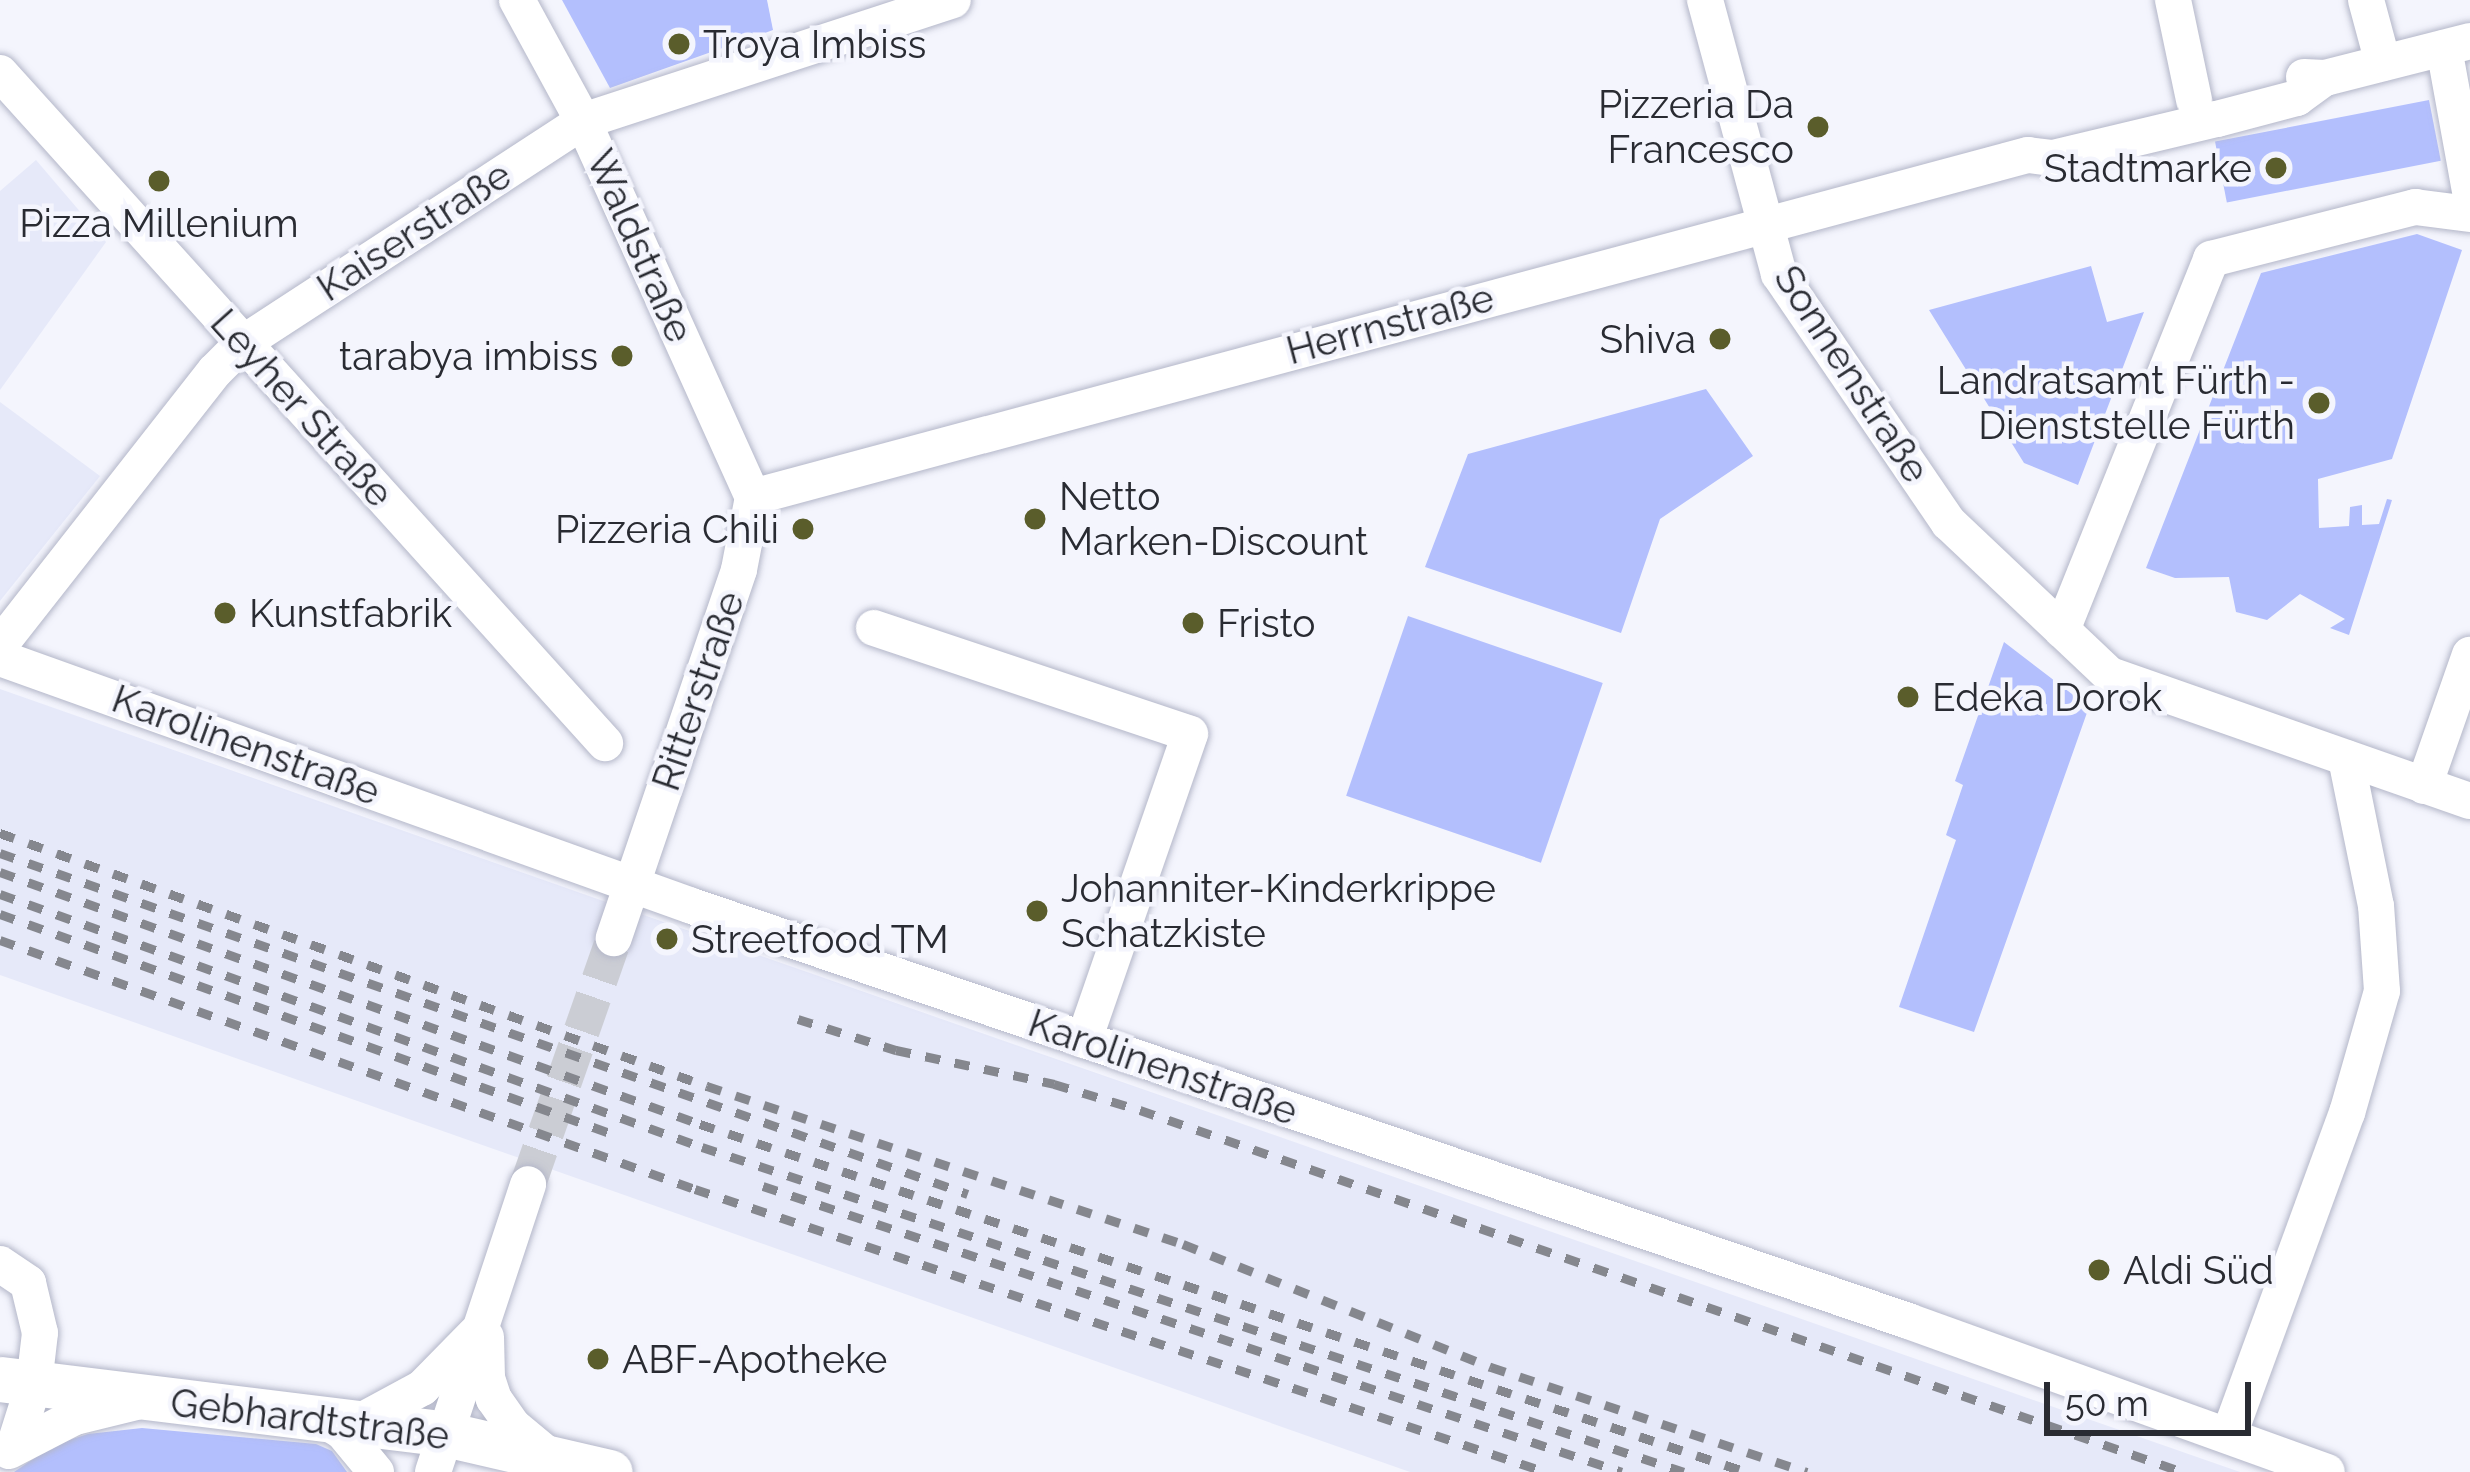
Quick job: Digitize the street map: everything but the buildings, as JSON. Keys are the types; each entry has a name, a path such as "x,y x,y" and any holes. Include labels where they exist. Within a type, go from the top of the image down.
{"main road":[{"name":"Gebhardtstraße","path":"17,1382 338,1419 439,1453 549,1456 610,1472"}],"street":[{"name":"Waldstraße","path":"517,0 584,121 753,497"},
{"name":"Kaiserstraße","path":"0,645 215,370 243,343 584,121 953,0"},
{"name":"Sonnenstraße","path":"1705,0 1779,274 1949,523 2110,674 2470,801"},
{"path":"2173,0 2194,100"},
{"path":"2366,0 2383,63"},
{"name":"Herrnstraße","path":"753,497 2028,155 2053,158 2297,98 2325,79 2457,45"},
{"path":"2457,45 2470,191"},
{"name":"Leyher Straße","path":"0,73 605,743"},
{"name":"Herrnstraße","path":"2028,155 2046,140 2194,100 2292,76 2325,79"},
{"path":"2062,630 2210,259 2415,206 2470,214"},
{"name":"Ritterstraße","path":"614,938 739,570 753,497"},
{"path":"874,628 1190,734 1084,1040"},
{"path":"2424,785 2470,655"},
{"name":"Karolinenstraße","path":"0,658 635,884 2327,1472"},
{"path":"2229,1436 2347,1113 2382,991 2376,906 2346,758"},
{"path":"439,1453 528,1184"},
{"path":"0,1264 28,1283 37,1307 17,1382 8,1453"},
{"path":"376,1472 338,1419 422,1388 486,1322"},
{"path":"486,1322 487,1378 494,1399 513,1426 549,1456"},
{"path":"8,1453 75,1417 151,1399"}],"shaded area":[{"path":"562,0 767,0 773,30 610,88"},
{"path":"2429,100 2441,161 2227,202 2215,142"},
{"path":"36,160 106,242 0,390 0,191"},
{"path":"2417,234 2462,250 2392,459 2318,479 2319,528 2349,526 2350,507 2362,505 2362,525 2379,524 2387,499 2392,500 2349,635 2330,628 2345,619 2300,594 2267,620 2236,612 2229,577 2175,578 2146,568 2261,273"},
{"path":"2091,266 2107,322 2144,312 2078,485 2024,463 1929,310"},
{"path":"1706,389 1753,456 1660,519 1621,633 1425,567 1468,454"},
{"path":"0,402 100,476 0,601"},
{"path":"1408,616 1603,683 1541,863 1346,796"},
{"path":"2004,642 2089,707 1974,1032 1899,1007 1956,840 1946,835 1963,785 1955,781"},
{"path":"0,689 2240,1472 1410,1472 0,975"},
{"path":"142,1428 316,1444 332,1451 347,1472 14,1472 54,1445 88,1434"}],"tunnel":[{"path":"528,1184 614,938"}],"railway":[{"path":"0,833 707,1086 1183,1244 1491,1367 1807,1472"},
{"path":"0,853 968,1194"},
{"path":"0,872 700,1124 1747,1472"},
{"path":"0,894 702,1147 1684,1472"},
{"path":"0,914 610,1133"},
{"path":"0,940 695,1189 1546,1472"},
{"path":"798,1019 896,1050 1054,1084 1140,1110 2183,1472"},
{"path":"763,1186 1622,1472"}],"place":[{"name":"Troya Imbiss","path":"679,44"},
{"name":"Pizzeria Da Francesco","path":"1818,127"},
{"name":"Stadtmarke","path":"2276,168"},
{"name":"Pizza Millenium","path":"159,181"},
{"name":"Shiva","path":"1720,339"},
{"name":"tarabya imbiss","path":"622,356"},
{"name":"Landratsamt Fürth - Dienststelle Fürth","path":"2319,403"},
{"name":"Netto Marken-Discount","path":"1035,519"},
{"name":"Pizzeria Chili","path":"803,529"},
{"name":"Kunstfabrik","path":"225,613"},
{"name":"Fristo","path":"1193,623"},
{"name":"Edeka Dorok","path":"1908,697"},
{"name":"Johanniter-Kinderkrippe Schatzkiste","path":"1037,911"},
{"name":"Streetfood TM","path":"667,939"},
{"name":"Aldi Süd","path":"2099,1270"},
{"name":"ABF-Apotheke","path":"598,1359"}]}
